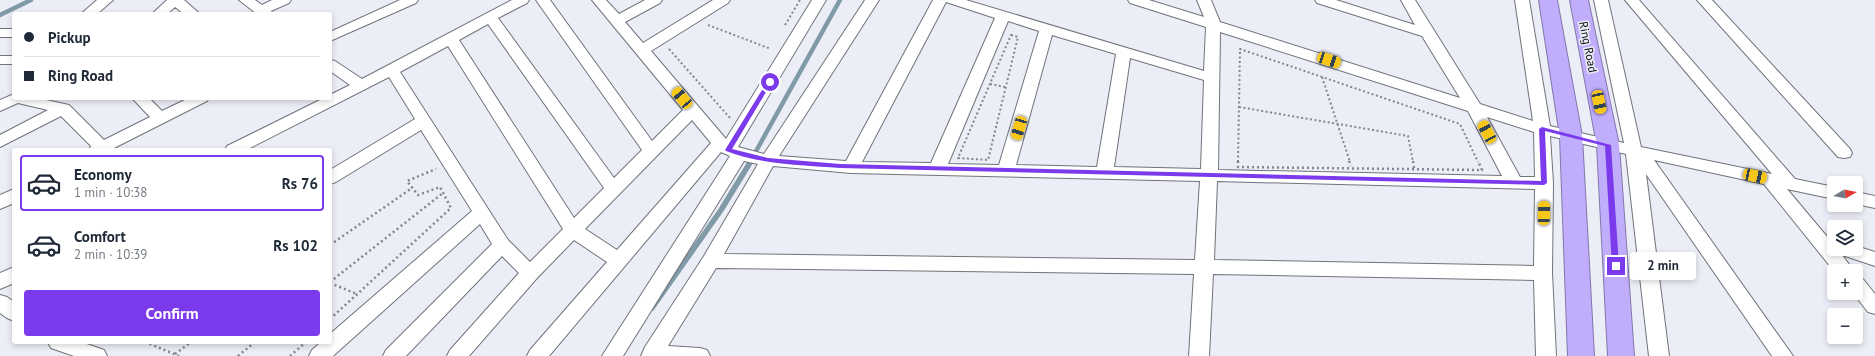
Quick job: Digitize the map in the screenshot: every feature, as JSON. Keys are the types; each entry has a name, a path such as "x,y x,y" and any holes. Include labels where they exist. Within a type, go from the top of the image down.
{"highway":[{"path":"1548,0 1571,136 1581,356"},
{"name":"Ring Road","path":"1579,0 1608,145 1622,356"}],"street":[{"path":"91,12 106,0"},
{"path":"161,12 175,0 190,12"},
{"path":"246,0 263,12 284,0"},
{"path":"332,36 411,0"},
{"path":"237,148 392,70 522,0"},
{"path":"542,0 651,152"},
{"path":"599,0 692,110 743,153 851,167 1544,183"},
{"path":"617,21 655,0"},
{"path":"641,51 723,0"},
{"path":"612,356 743,153 819,0"},
{"path":"537,356 619,261 743,153 872,0"},
{"path":"851,167 940,0"},
{"path":"951,0 1212,78"},
{"path":"1135,0 1213,23 1542,129 1608,145 1827,192"},
{"path":"1199,356 1209,175 1213,23 1204,0"},
{"path":"1322,0 1427,32"},
{"path":"1408,0 1474,106 1514,182"},
{"path":"1522,0 1542,129 1544,183 1543,273 1546,356"},
{"path":"1601,0 1637,151 1659,356"},
{"path":"1632,0 1790,184"},
{"path":"1704,0 1844,153"},
{"path":"937,169 1003,16"},
{"path":"490,17 614,190"},
{"path":"1006,170 1047,29"},
{"path":"0,33 12,33"},
{"path":"451,39 573,230 619,261"},
{"path":"1105,172 1124,52"},
{"path":"0,60 12,60"},
{"path":"332,65 361,86"},
{"path":"392,70 502,245 530,274"},
{"path":"0,97 12,98"},
{"path":"0,106 12,100"},
{"path":"24,100 63,109 99,148 197,100"},
{"path":"142,100 160,118"},
{"path":"0,142 63,109"},
{"path":"457,356 530,274 692,110"},
{"path":"332,177 424,121"},
{"path":"1637,151 1783,356"},
{"path":"652,355 712,261 743,153"},
{"path":"1769,180 1826,243 1840,264"},
{"path":"0,203 12,197"},
{"path":"1863,199 1875,202"},
{"path":"319,356 482,212"},
{"path":"393,356 502,245"},
{"path":"1862,256 1871,260"},
{"path":"712,261 1543,273"},
{"path":"0,282 12,275"},
{"path":"1863,292 1875,307"},
{"path":"0,302 12,311"},
{"path":"65,344 98,356"},
{"path":"652,355 700,356"}],"path":[{"path":"707,25 771,50"},
{"path":"988,160 1018,37"},
{"path":"669,49 731,119"},
{"path":"1238,167 1240,49 1460,124 1482,170"},
{"path":"1322,77 1352,168"},
{"path":"990,84 1005,87"},
{"path":"1239,107 1408,136 1415,169"},
{"path":"332,318 451,208 440,187 418,195 407,181 436,170 433,164"},
{"path":"332,244 412,188"},
{"path":"332,280 443,193"},
{"path":"332,283 357,294"},
{"path":"150,344 179,356"},
{"path":"174,354 188,344"},
{"path":"238,356 253,344"},
{"path":"290,356 304,344"}],"waterway":[{"path":"0,15 31,0"},
{"path":"750,162 840,0"},
{"path":"652,308 721,210 751,161"}],"route":[{"path":"770,82 728,150 768,160 851,167 1544,183 1542,129 1608,145 1616,266"}]}
